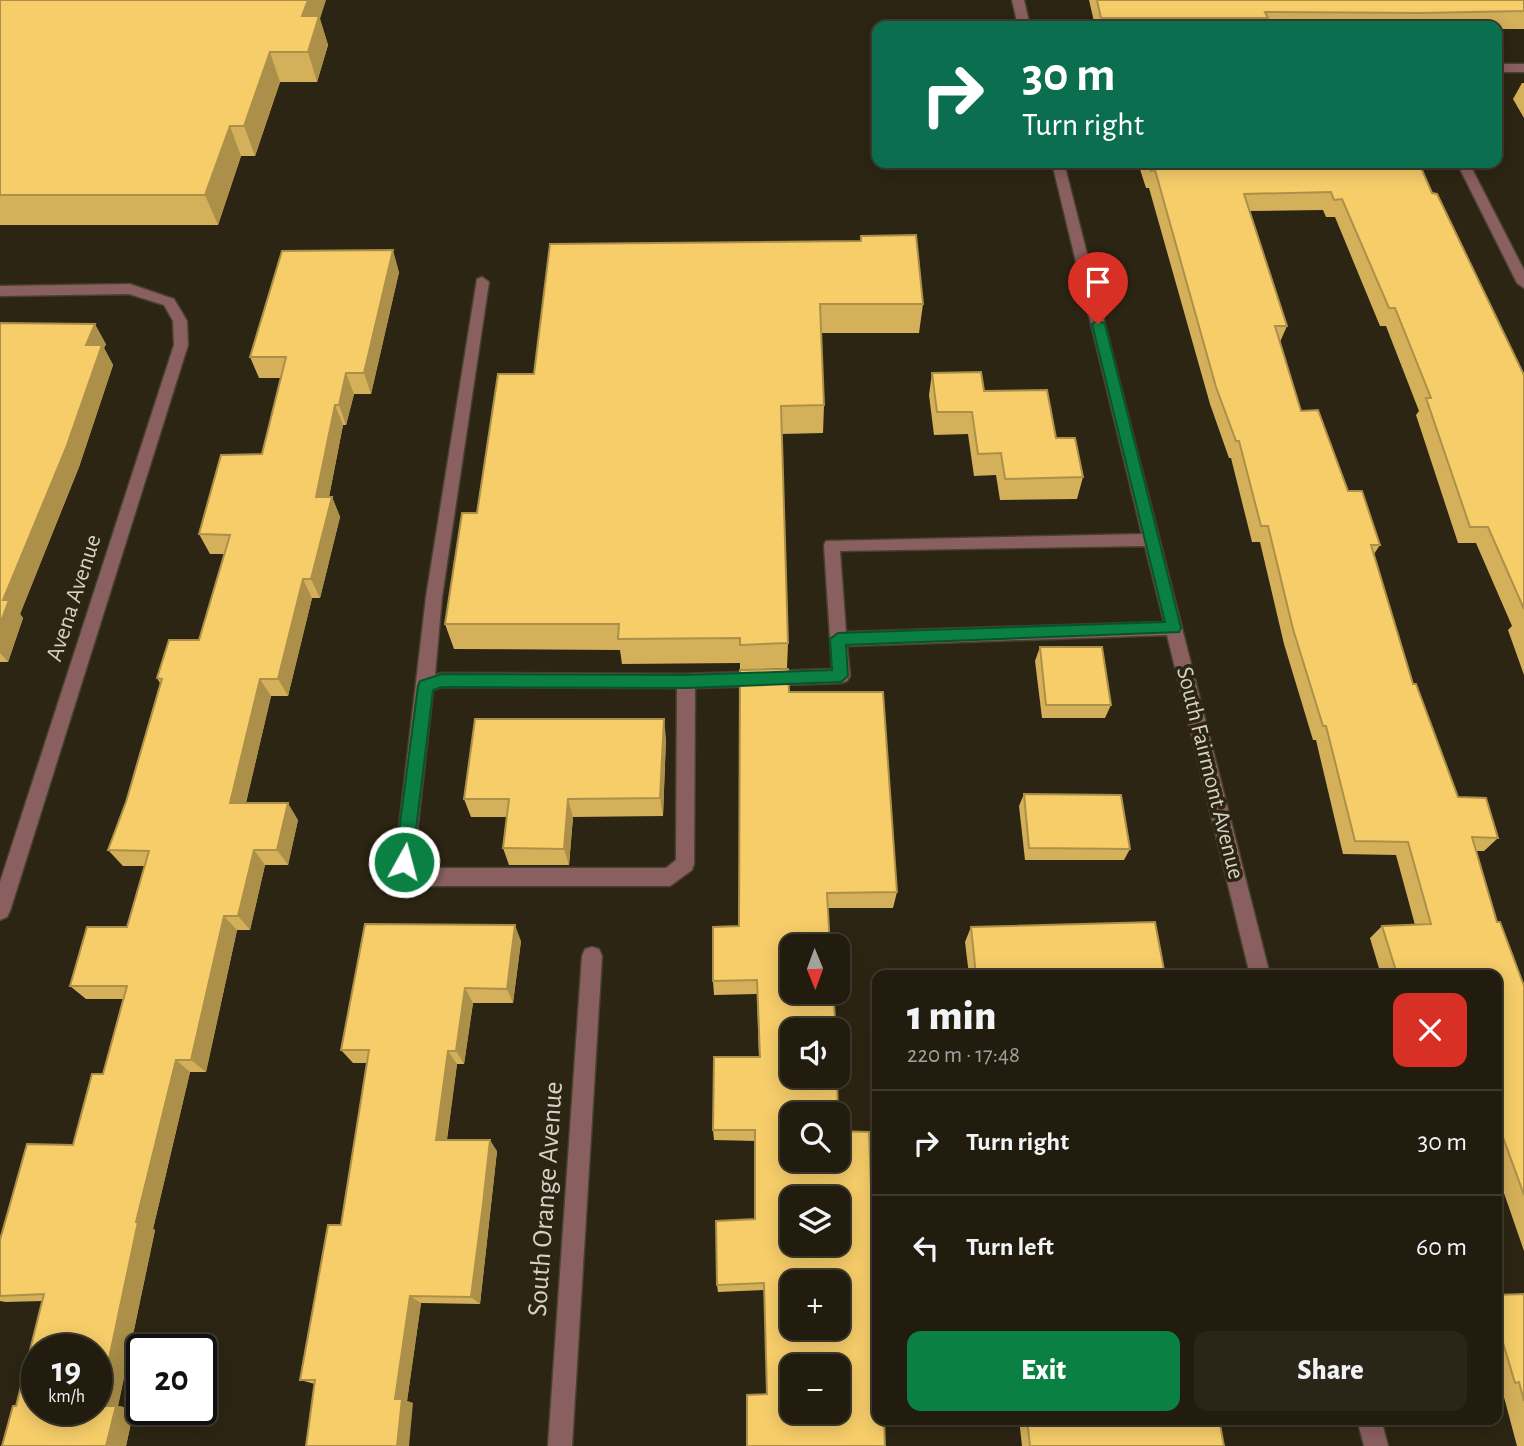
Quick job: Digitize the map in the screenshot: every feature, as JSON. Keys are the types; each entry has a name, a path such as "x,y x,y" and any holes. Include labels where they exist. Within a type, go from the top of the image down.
{"street":[{"path":"1018,0 1023,21"},
{"path":"1502,68 1524,68"},
{"name":"South Fairmont Avenue","path":"1059,168 1259,970"},
{"path":"1466,168 1524,283"},
{"path":"482,282 434,597 404,862 422,877 670,877 685,864 686,681"},
{"name":"Avena Avenue","path":"0,291 130,289 169,302 180,321 181,345 0,911"},
{"path":"425,686 442,680 686,681 841,676 832,545 1152,540"},
{"path":"838,639 1174,628"},
{"name":"South Orange Avenue","path":"559,1446 592,956"},
{"path":"1371,1425 1376,1446"}],"building":[{"path":"0,0 308,0 302,16 319,16 308,52 270,52 244,126 230,126 205,195 0,195"},
{"path":"1097,0 1524,0 1524,11 1265,12 1268,18 1101,18"},
{"path":"1150,168 1421,168 1432,193 1437,194 1524,375 1524,609 1488,527 1470,527 1426,398 1431,398 1395,308 1389,308 1342,199 1334,200 1331,192 1244,194 1287,326 1275,326 1301,411 1318,410 1348,491 1362,491 1380,545 1371,545 1413,684 1416,684 1458,797 1486,798 1498,838 1472,837 1497,922 1500,922 1524,986 1524,1195 1502,1134 1502,970 1396,970 1382,926 1431,924 1408,842 1355,841 1326,726 1323,726 1293,629 1268,526 1261,526 1239,441 1236,441 1216,387 1155,170 1151,171"},
{"path":"916,235 923,304 820,304 824,405 781,406 788,643 740,645 740,638 618,639 619,624 445,624 462,513 477,513 498,374 534,374 550,244 861,241 861,236"},
{"path":"393,250 364,373 346,373 339,405 335,405 316,497 332,497 311,579 303,579 278,679 260,679 230,803 288,803 277,850 254,850 238,916 224,916 191,1060 176,1060 136,1222 112,1345 112,1334 34,1334 44,1294 0,1296 0,1240 27,1144 73,1145 92,1074 103,1074 127,986 70,986 87,927 127,927 149,851 108,850 126,802 162,679 157,678 169,640 199,640 230,535 199,534 221,455 262,454 286,357 250,357 282,251"},
{"path":"0,323 95,324 86,345 102,345 66,448 3,600 9,600 0,624"},
{"path":"981,372 984,391 1047,390 1056,438 1075,438 1083,477 1005,479 1001,453 978,454 972,412 937,412 932,373"},
{"path":"1040,647 1102,647 1111,705 1046,705"},
{"path":"788,669 789,692 883,692 897,892 827,893 829,934 780,934 780,1004 834,1004 835,1018 780,1018 780,1088 837,1088 838,1102 780,1102 780,1172 850,1172 850,1131 869,1132 872,1215 872,1425 884,1425 885,1446 747,1446 747,1395 767,1394 764,1283 717,1285 716,1221 755,1219 755,1130 713,1130 714,1057 760,1057 757,980 713,981 713,927 739,926 740,670"},
{"path":"475,719 664,719 660,798 568,799 564,849 503,848 509,799 464,799"},
{"path":"1024,794 1121,795 1130,849 1029,848"},
{"path":"1155,922 1164,970 975,970 971,927"},
{"path":"365,924 515,925 507,989 465,988 456,1051 448,1051 436,1140 490,1140 471,1297 410,1296 395,1399 402,1399 397,1446 306,1446 315,1380 300,1380 328,1225 341,1225 369,1050 341,1050"},
{"path":"1524,1294 1524,1401 1519,1382 1515,1383 1502,1339 1502,1295"},
{"path":"21,1386 21,1425 111,1425 106,1446 2,1446 13,1406 16,1406"},
{"path":"112,1406 116,1406 112,1422"},
{"path":"1028,1425 1220,1425 1224,1446 1030,1446"}],"route":[{"path":"404,862 425,686 442,680 686,681 841,676 838,639 1174,628 1098,324"}]}
